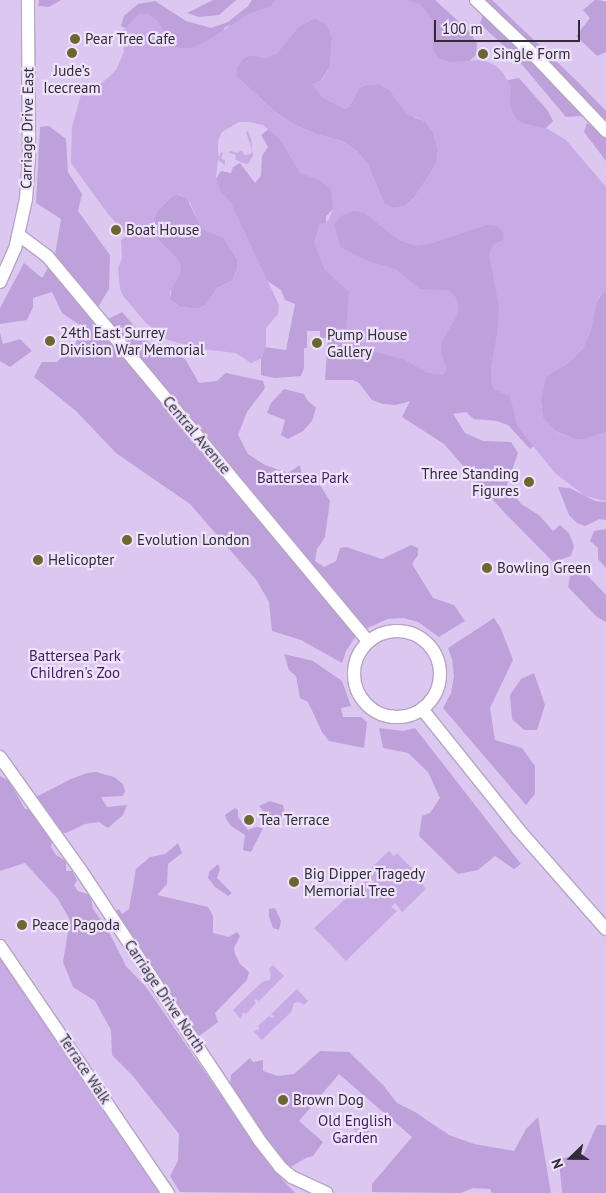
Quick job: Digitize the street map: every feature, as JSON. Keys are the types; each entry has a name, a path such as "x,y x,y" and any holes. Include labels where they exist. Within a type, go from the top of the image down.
{"street":[{"name":"Carriage Drive East","path":"0,282 19,236 26,199 29,156 28,0"},
{"path":"476,0 534,55 606,130"},
{"name":"Central Avenue","path":"19,236 48,257 368,641"},
{"path":"391,631 404,631 421,638 434,651 439,663 438,689 422,709 401,717 380,713 366,704 358,692 354,678 355,664 360,651 368,641 379,634 391,631"},
{"path":"422,709 518,829 606,928"},
{"name":"Carriage Drive North","path":"0,757 84,875 260,1142 280,1167 292,1177 327,1193"},
{"name":"Terrace Walk","path":"0,946 168,1193"}],"green space":[{"name":"Battersea Park","path":"0,0 602,0 606,4 606,1193 163,1193 0,953"},
{"path":"39,0 61,0 49,7 38,6"},
{"path":"213,0 236,0 219,15 199,17 187,13"},
{"path":"252,0 278,0 272,12 225,27 217,43 183,58 121,26 124,16 138,4 155,1 186,21 211,28 228,22 248,6"},
{"path":"394,0 435,0 470,32 477,44 476,55 467,63 437,65"},
{"path":"484,0 492,0 578,82 606,111 606,121"},
{"path":"595,0 606,1 606,52 597,56 576,36 590,18 583,10"},
{"path":"483,14 534,61 583,116 566,117 514,55 480,24"},
{"path":"315,18 327,24 332,37 330,67 316,88 322,97 345,109 350,106 359,88 366,85 379,84 390,90 400,105 415,118 425,121 433,132 438,149 437,163 414,198 404,206 393,208 384,203 368,165 357,151 342,141 316,134 293,124 272,109 237,77 237,66 245,57 253,55 265,58 277,53 298,27"},
{"path":"519,78 548,111 553,121 543,131 513,120 505,81"},
{"path":"587,123 606,138 606,161 584,132"},
{"path":"49,126 66,139 68,172 82,194 78,211 110,255 109,289 98,307 55,255 61,219 36,203 40,127"},
{"path":"270,128 330,184 337,205 326,216 326,224 315,239 423,295 340,250 332,224 347,209 505,226 517,401 536,444 530,449 508,425 497,421 474,419 466,412 453,414 465,433 483,441 511,442 518,453 507,484 521,504 539,515 553,531 560,525 569,533 574,546 571,556 553,562 502,510 444,444 402,417 410,401 396,405 383,404 372,400 359,383 353,380 325,380 328,338 320,338 320,331 307,331 307,348 304,348 304,368 301,376 274,378 261,375 261,357 264,347 286,350 295,304 285,300 281,290 263,278 213,183 221,171 231,173 233,167 240,163 255,183 261,176 262,156 268,147 261,135"},
{"path":"177,194 187,198 195,216 224,238 237,259 237,269 232,281 217,288 207,304 198,309 181,307 170,300 176,257 159,241 152,227 159,209 172,196"},
{"path":"24,263 42,278 48,268 356,636 346,651 342,663 301,640 272,631 269,602 257,581 190,504 116,453 76,411 34,377 42,362 57,362 76,343 81,326 62,313 52,292 33,298 33,307 27,320 0,324 0,308"},
{"path":"602,293 606,293 606,432 585,439 575,439 552,430 543,418 541,402 543,385 547,375 567,364 583,348 591,330 595,305"},
{"path":"122,312 150,344 185,359 199,383 217,381 226,373 263,381 265,388 247,412 238,435 248,454 265,465 288,473 300,465 302,477 318,482 330,501 325,537 317,549 315,561 324,567 336,561 340,548 346,547 382,559 411,545 418,548 418,555 412,564 433,598 454,605 465,621 439,637 418,622 403,618 388,619 365,629 108,319"},
{"path":"0,333 3,344 20,339 32,351 10,367 0,361"},
{"path":"284,389 304,394 307,400 316,408 312,421 303,431 288,439 281,435 285,420 267,413 271,403"},
{"path":"558,487 570,488 595,501 606,502 606,520 600,519 585,526 577,523 569,515"},
{"path":"606,529 606,568 598,559 598,548 590,541 594,531"},
{"path":"581,573 587,575 606,595 606,622 597,617 568,587 570,576"},
{"path":"494,618 501,629 513,660 490,708 495,740 522,748 535,766 535,794 526,805 443,708 451,693 454,676 452,659 448,648"},
{"path":"284,654 313,661 342,681 351,706 341,708 343,717 361,717 367,722 364,748 329,741 322,732 308,702 300,698 296,676 289,670"},
{"path":"534,673 545,705 537,730 524,730 512,719 510,695 521,679"},
{"path":"379,728 403,731 415,728 521,864 514,869 495,856 478,870 458,874 419,836 422,816 430,813 440,798 428,772 408,753 383,748"},
{"path":"96,772 114,777 123,784 125,791 123,796 101,797 107,807 127,805 123,815 108,828 99,822 85,824 66,833 58,832 36,797 71,779"},
{"path":"0,776 9,781 25,809 32,810 46,826 52,841 51,847 56,855 66,861 66,871 72,871 77,880 74,885 78,891 90,895 93,909 108,930 126,966 146,987 270,1166 295,1193 180,1192 170,1176 178,1161 179,1134 132,1075 112,1055 111,1030 95,1001 73,987 63,962 70,920 58,899 25,863 0,871"},
{"path":"270,801 283,805 285,815 279,819 276,825 259,806"},
{"path":"235,808 238,810 238,817 248,830 257,827 263,828 251,852 243,850 245,835 231,826 226,819 225,815"},
{"path":"178,843 182,853 168,864 167,884 157,895 208,907 213,916 213,933 229,937 237,932 240,936 234,948 235,954 240,964 249,972 247,980 215,1013 218,1022 198,1037 114,912 119,909 122,914 129,909 136,869 150,857 165,854"},
{"path":"218,864 220,869 217,878 232,893 228,896 215,887 208,878 209,872"},
{"path":"275,908 281,921 279,930 273,928 269,917 269,909"},
{"path":"320,1051 349,1052 383,1085 397,1103 415,1112 449,1135 474,1144 514,1151 526,1129 538,1117 551,1193 492,1193 490,1189 473,1188 461,1193 372,1192 372,1184 412,1137 339,1074 299,1121 323,1142 313,1156 289,1168 274,1151 230,1086 231,1075 250,1058 253,1062 263,1060 263,1071 278,1076 294,1074"},
{"path":"597,1125 606,1125 606,1193 562,1193 559,1159 584,1154"}],"shaded area":[{"path":"275,0 407,0 420,4 433,20 433,50 439,58 449,62 483,60 496,66 503,73 511,87 510,107 517,119 522,123 548,129 566,140 606,187 606,293 602,293 598,298 591,330 583,348 567,364 546,377 541,402 543,418 558,433 575,439 584,439 606,432 606,501 585,496 555,473 517,426 510,396 495,390 491,383 491,367 497,334 499,308 489,254 493,245 504,239 503,231 496,226 487,225 430,244 416,246 400,241 364,213 354,211 341,216 334,224 340,246 345,250 368,261 396,269 420,289 448,290 455,296 458,304 458,314 442,342 441,352 447,369 444,375 427,373 405,360 361,348 346,328 349,292 325,270 314,243 319,225 328,221 333,209 331,190 321,181 300,173 280,140 263,125 239,122 222,132 218,141 218,153 219,158 221,152 223,153 221,159 225,160 225,165 218,160 216,177 220,190 231,203 279,305 278,314 266,328 266,346 262,358 251,363 236,353 201,349 168,340 146,323 123,296 120,289 118,268 122,258 121,240 127,235 108,214 71,163 72,127 82,91 102,83 116,70 124,52 123,31 138,14 149,14 158,21 170,42 179,48 190,48 205,42 250,13 271,6","holes":["315,18 327,24 332,37 330,67 323,79 312,84 322,97 345,109 350,106 359,88 366,85 379,84 390,90 406,114 425,121 433,132 438,149 437,163 414,198 404,206 393,208 384,203 368,165 357,151 342,141 316,134 293,124 272,109 237,77 237,66 245,57 253,55 265,58 277,53 298,27","182,195 190,202 198,223 203,230 224,238 237,259 237,269 232,281 217,288 207,304 198,309 181,307 170,300 170,292 180,275 181,265 176,257 159,241 152,227 159,209 172,196"]},
{"path":"248,131 251,139 253,155 249,163 246,164 236,160 235,154 228,153 231,151 237,153 242,150 244,155 251,154 252,150 246,132"},
{"path":"389,851 394,856 397,853 424,881 422,884 426,889 402,912 395,903 391,907 397,911 346,961 314,928 367,879 370,885 374,881 365,874"},
{"path":"0,953 163,1193 0,1193"},
{"path":"273,965 284,976 259,1001 256,999 254,1001 256,1003 246,1014 243,1012 241,1019 233,1010 262,982 270,980 271,974 269,969"},
{"path":"297,989 308,1001 304,1005 299,1002 294,1003 291,1012 262,1040 253,1031 260,1029 258,1026 269,1016 272,1018 274,1016 271,1014"},
{"path":"354,1117 369,1130 368,1136 363,1137 348,1125 348,1119"}],"place":[{"name":"Pear Tree Cafe","path":"75,39"},
{"name":"Jude’s Icecream","path":"72,53"},
{"name":"Single Form","path":"483,54"},
{"name":"Boat House","path":"116,230"},
{"name":"24th East Surrey Division War Memorial","path":"50,341"},
{"name":"Pump House Gallery","path":"317,343"},
{"name":"Three Standing Figures","path":"529,482"},
{"name":"Evolution London","path":"127,540"},
{"name":"Helicopter","path":"38,560"},
{"name":"Bowling Green","path":"487,568"},
{"name":"Tea Terrace","path":"249,820"},
{"name":"Big Dipper Tragedy Memorial Tree","path":"294,882"},
{"name":"Peace Pagoda","path":"22,925"},
{"name":"Brown Dog","path":"283,1100"}],"park label":[{"name":"Battersea Park Children's Zoo","path":"75,664"},
{"name":"Old English Garden","path":"355,1128"}]}
